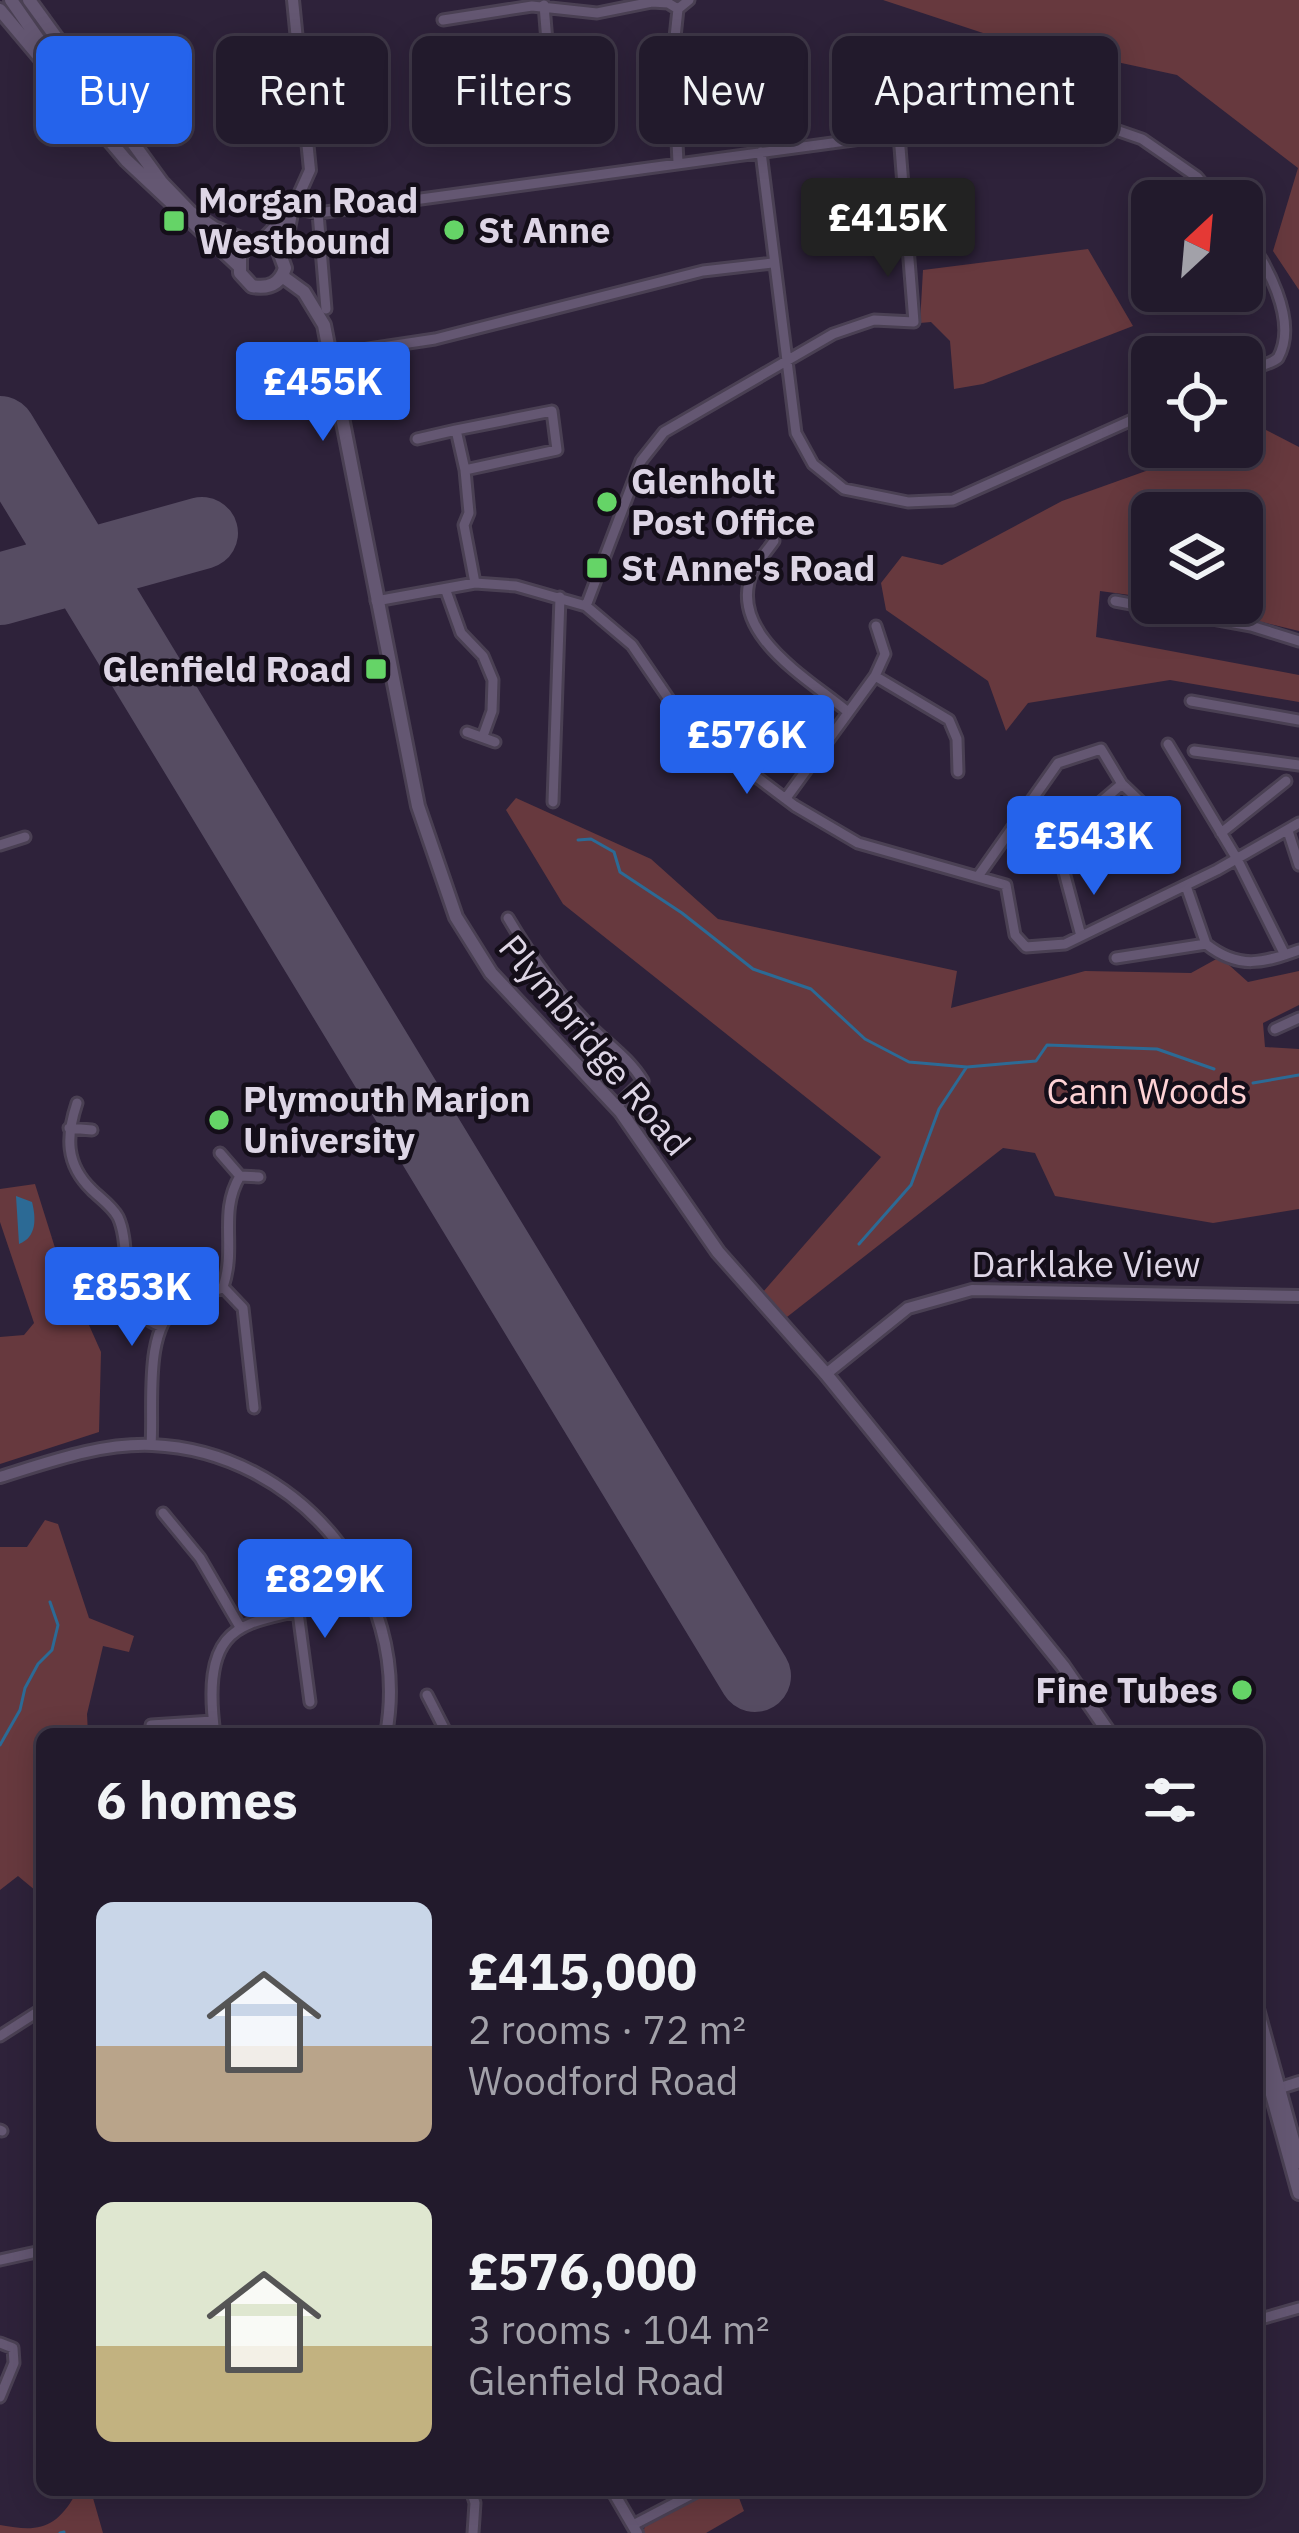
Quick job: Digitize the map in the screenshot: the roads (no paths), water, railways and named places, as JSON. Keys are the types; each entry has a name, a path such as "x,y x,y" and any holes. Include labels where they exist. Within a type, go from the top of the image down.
{"main road":[{"path":"11,0 36,36"},
{"path":"29,0 162,183 202,220 278,246 284,255 282,276 270,286 252,286 238,266 113,144"},
{"path":"0,10 36,52"},
{"path":"238,266 240,255 256,242"},
{"name":"Plymbridge Road","path":"282,276 304,292 324,325 418,806 456,917 491,974 616,1106 718,1252 826,1374 1051,1651 1106,1728"},
{"path":"1263,2036 1299,2193"},
{"path":"1263,2057 1299,2162"}],"street":[{"path":"284,255 293,208 310,170 293,0"},
{"path":"678,163 673,56 678,9 689,0"},
{"path":"443,20 544,5 597,13 652,2 678,9"},
{"path":"544,5 547,36"},
{"path":"1118,130 1142,139 1200,180"},
{"path":"293,208 318,213 832,143"},
{"path":"586,606 641,460 664,432 833,334 874,320 914,322 900,144"},
{"path":"761,152 796,433 813,464 844,489 908,502 953,500 1131,420"},
{"path":"256,242 293,208"},
{"path":"318,213 326,309"},
{"path":"1263,255 1295,310 1291,338 1278,358 1263,364"},
{"path":"329,355 435,339 703,272 772,263"},
{"path":"417,439 552,410 557,450 465,470"},
{"path":"456,430 465,470 469,514 464,525 475,583"},
{"path":"774,541 752,572 746,603 752,623 776,652 848,712"},
{"path":"376,601 475,583 516,586 586,606 632,646 677,711 786,798 858,843 1006,885 1015,935 1026,947 1046,947 1081,936 1299,824"},
{"path":"446,591 461,633 483,656 493,680 492,711 483,736"},
{"path":"554,802 560,597"},
{"path":"1115,602 1251,626 1299,641"},
{"path":"786,798 875,676 885,654 875,626"},
{"path":"875,676 949,720 957,739 958,772"},
{"path":"1191,701 1299,720"},
{"path":"467,732 495,742"},
{"path":"1168,744 1237,859 1285,955"},
{"path":"980,875 1058,763 1101,749 1122,784 1146,807"},
{"path":"1194,751 1299,765"},
{"path":"1221,833 1286,782"},
{"path":"1088,833 1102,801 1122,784"},
{"path":"1288,831 1299,865"},
{"path":"0,845 25,837"},
{"path":"1064,872 1081,936"},
{"path":"1186,886 1206,944"},
{"path":"508,918 537,967 585,1022 630,1060 643,1081 616,1106"},
{"path":"1116,958 1206,944 1246,964 1299,950"},
{"path":"1274,1029 1299,1018"},
{"path":"77,1103 69,1128 75,1169 118,1217 126,1275 139,1310 160,1326"},
{"path":"69,1128 92,1130"},
{"path":"220,1153 240,1176 259,1177"},
{"path":"223,1287 231,1256 227,1203 240,1176"},
{"path":"151,1445 154,1350 160,1326 181,1303 223,1287"},
{"path":"223,1287 244,1308 246,1386 254,1408"},
{"name":"Darklake View","path":"826,1374 908,1308 972,1290 1299,1296"},
{"path":"0,1477 96,1450 151,1445 229,1460 283,1487 326,1525 364,1582 386,1651 386,1728"},
{"path":"163,1513 200,1558 241,1627"},
{"path":"214,1728 212,1672 222,1646 241,1627 340,1597 364,1582"},
{"path":"298,1612 310,1702"},
{"path":"427,1695 444,1728"},
{"path":"151,1725 213,1720"},
{"path":"0,2036 36,2013"},
{"path":"1275,2089 1299,2082"},
{"path":"0,2260 36,2253"},
{"path":"1263,2318 1299,2308"},
{"path":"0,2343 13,2348 14,2363 0,2397"},
{"path":"473,2496 473,2533"},
{"path":"616,2496 636,2529 690,2496"}],"water":[{"path":"16,1196 32,1202 34,1214 32,1232 19,1244"}],"waterway":[{"path":"578,840 591,839 614,852 620,872 753,969 811,989 865,1039 909,1062 967,1067 1036,1061 1047,1045 1157,1049 1214,1069"},
{"path":"859,1244 911,1185 939,1109 966,1068"},
{"path":"1253,1083 1299,1075"},
{"path":"0,1745 38,1664 52,1650 58,1625 50,1602"},
{"path":"60,2533 64,2532"}],"place":[{"name":"Morgan Road Westbound","path":"174,221"},
{"name":"St Anne","path":"454,230"},
{"name":"Glenholt Post Office","path":"607,502"},
{"name":"St Anne's Road","path":"597,568"},
{"name":"Glenfield Road","path":"376,669"},
{"name":"Plymouth Marjon University","path":"219,1120"},
{"name":"Fine Tubes","path":"1242,1690"}],"park label":[{"name":"Cann Woods","path":"1147,1091"}]}
